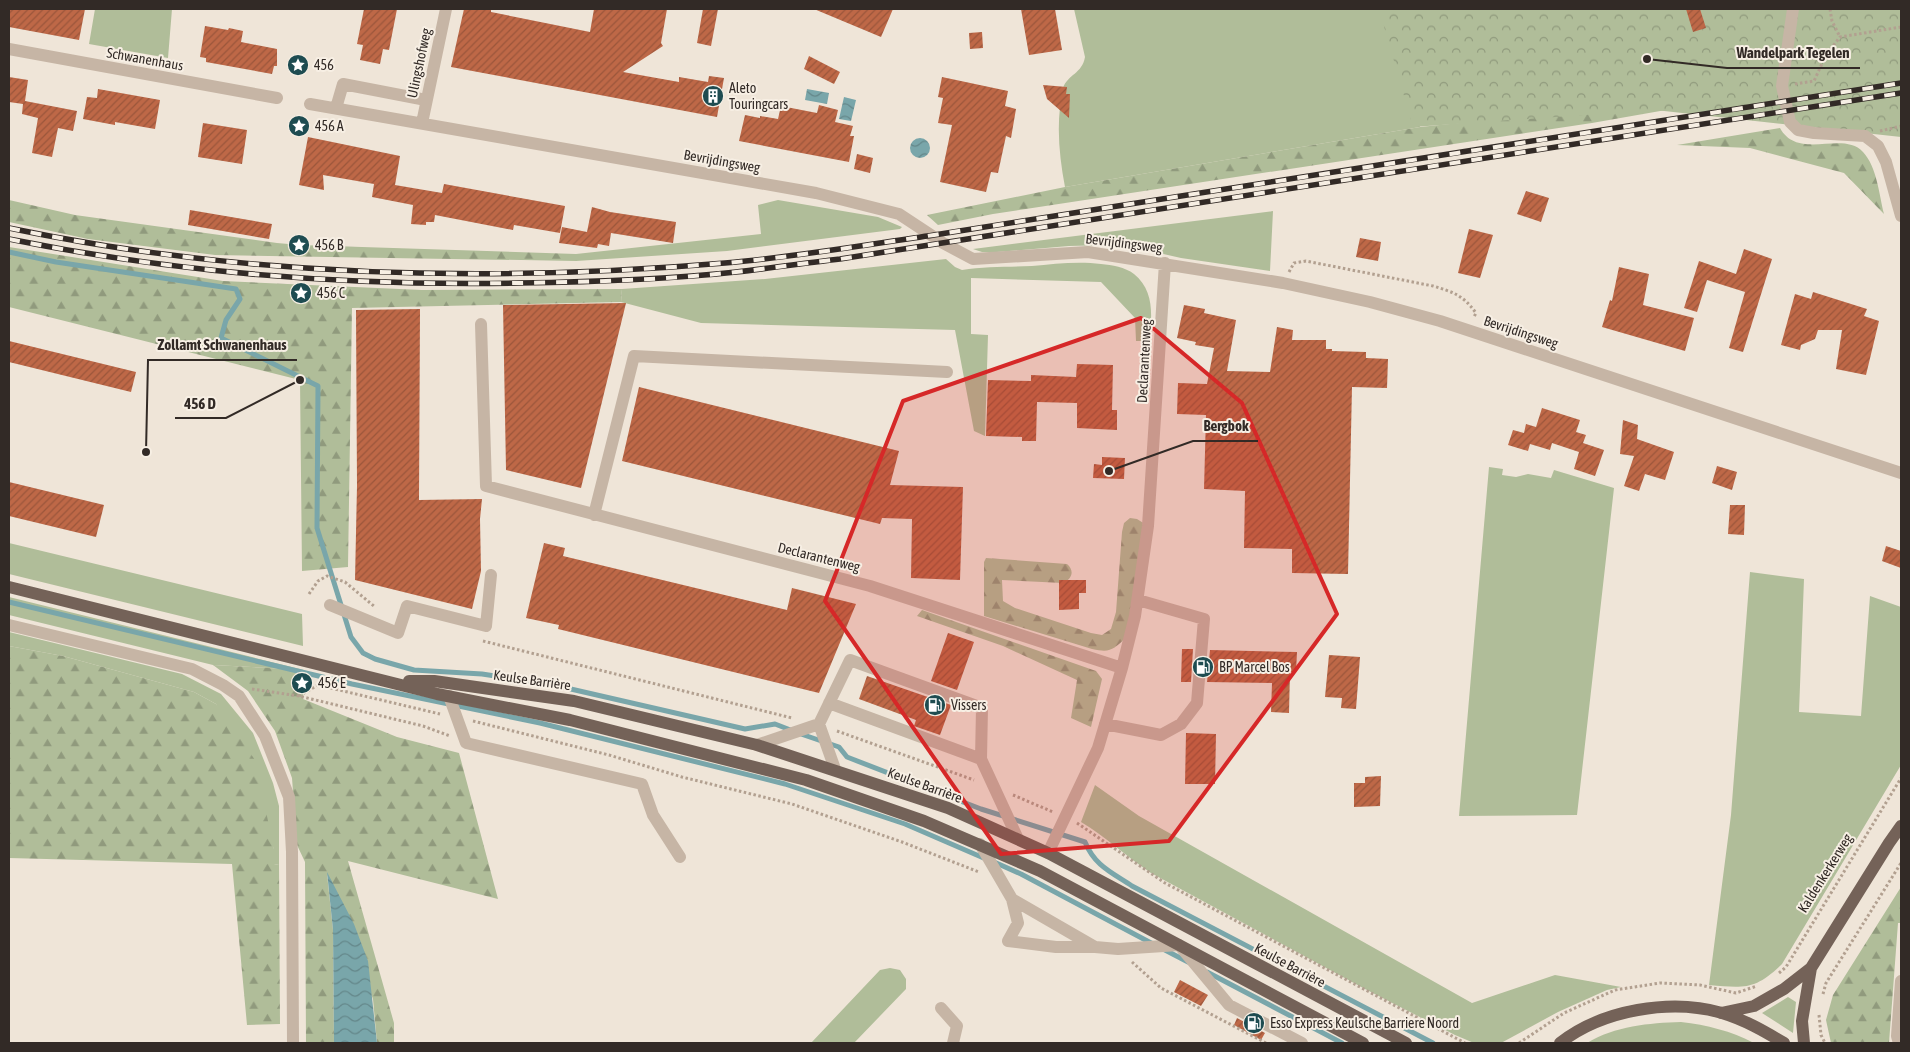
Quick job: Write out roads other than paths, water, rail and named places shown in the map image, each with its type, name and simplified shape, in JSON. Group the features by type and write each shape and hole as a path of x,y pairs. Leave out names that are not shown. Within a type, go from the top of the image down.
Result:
{"main road":[{"name":"Keulse Barrière","path":"9,587 449,696 570,720 806,780 924,820 1040,871 1363,1043"},
{"name":"Keulse Barrière","path":"392,681 434,681 574,701 757,745 835,769 948,808 1048,853 1406,1043"},
{"path":"1889,843 1901,818"},
{"path":"1721,1013 1754,1006 1784,989 1811,968 1901,826"},
{"path":"1804,1043 1802,1021 1811,968"},
{"path":"1560,1043 1601,1020 1638,1009 1677,1006 1721,1013 1757,1027 1784,1043"}],"street":[{"name":"Ulingshofweg","path":"422,123 446,9"},
{"path":"1793,9 1782,86 1788,118 1798,130 1814,133 1865,136 1878,146 1886,162 1901,216"},
{"name":"Schwanenhaus","path":"9,49 277,98"},
{"path":"336,108 343,84 426,100"},
{"name":"Bevrijdingsweg","path":"310,104 816,193 899,214 944,244 973,259 1088,252 1282,283 1370,302 1470,330 1901,473"},
{"name":"Declarantenweg","path":"1048,853 1098,748 1122,668 1138,600 1148,526 1164,263"},
{"name":"Declarantenweg","path":"481,324 486,486 870,586 1122,668"},
{"path":"594,515 634,356 947,372"},
{"path":"330,605 398,633 407,606 486,626 492,575"},
{"path":"1105,724 1161,735 1181,724 1198,703 1204,620 1138,600"},
{"path":"9,625 192,669 223,684 239,696 265,736 289,797 292,852 293,1043"},
{"path":"757,745 819,724 850,660 982,708 981,759 1018,839"},
{"path":"449,696 466,743 642,784 653,815 680,857"},
{"path":"829,704 981,759"},
{"path":"819,724 835,769"},
{"path":"980,844 1012,898 1018,923 1008,941 1056,947 1118,949 1179,945 1229,1005 1302,1043"},
{"path":"1012,898 1095,947"},
{"path":"1900,1043 1897,1036 1901,981"},
{"path":"942,1008 957,1026 953,1043"}],"water":[{"path":"807,89 829,93 827,104 805,100"},
{"path":"844,97 856,100 851,121 839,119"},
{"path":"920,138 927,141 930,148 927,155 920,158 913,155 910,148 913,141"},
{"path":"327,872 354,924 368,961 377,1043 334,1043 333,930"}],"waterway":[{"path":"9,252 56,262 236,289 240,299 226,320 221,338 318,386 317,528 351,637 363,653 375,659 414,670 482,674 549,684 745,729 775,724 793,731"},
{"path":"9,602 352,684 540,723 785,784 905,824 986,859"},
{"path":"801,734 839,747 847,757 981,809 1085,842 1099,863 1132,886 1433,1043"},
{"path":"994,862 1021,874 1153,944"},
{"path":"1163,949 1188,962"},
{"path":"1207,972 1342,1043"}],"railway":[{"path":"9,228 97,244 186,257 276,266 366,271 456,274 546,273 725,263 804,254 934,235 1901,83"},
{"path":"9,239 135,261 262,275 326,279 390,282 518,283 682,277 840,259 1901,93"}],"place":[{"name":"Wandelpark Tegelen","path":"1647,59"},
{"name":"456","path":"298,65"},
{"name":"Aleto Touringcars","path":"713,96"},
{"name":"456 A","path":"299,126"},
{"name":"456 B","path":"299,245"},
{"name":"456 C","path":"301,293"},
{"name":"456 D","path":"300,380"},
{"name":"Zollamt Schwanenhaus","path":"146,452"},
{"name":"Bergbok","path":"1109,471"},
{"name":"BP Marcel Bos","path":"1203,667"},
{"name":"456 E","path":"302,683"},
{"name":"Vissers","path":"935,705"},
{"name":"Esso Express Keulsche Barriere Noord","path":"1254,1023"}]}
